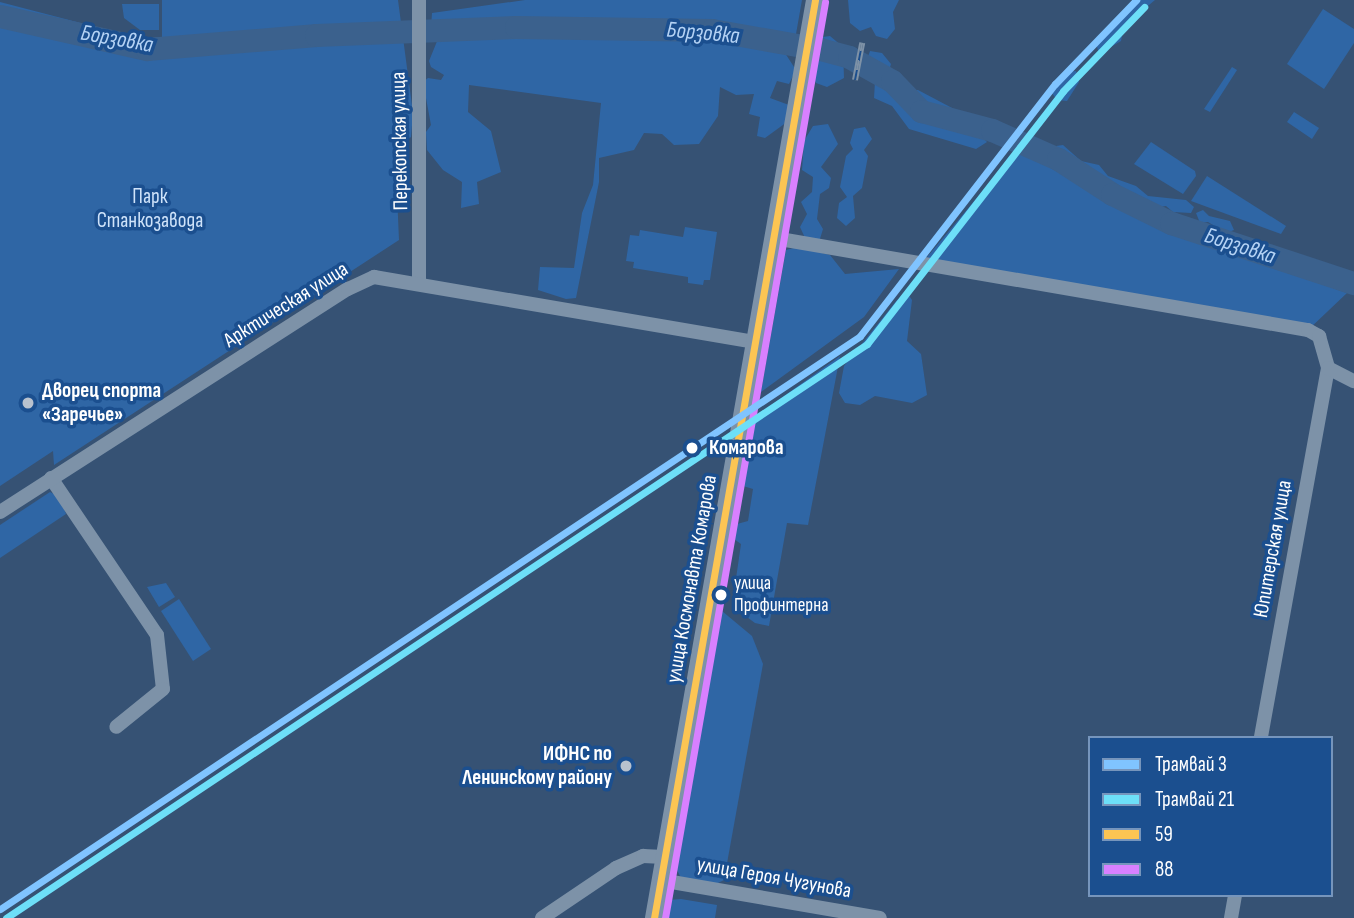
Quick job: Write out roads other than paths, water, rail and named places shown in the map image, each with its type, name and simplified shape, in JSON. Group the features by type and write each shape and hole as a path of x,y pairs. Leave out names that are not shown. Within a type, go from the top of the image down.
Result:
{"street":[{"name":"улица Космонавта Комарова","path":"654,918 815,0"},
{"name":"Перекопская улица","path":"419,4 422,164 419,281"},
{"path":"774,238 1308,330 1325,347 1328,368 1354,381"},
{"name":"Арктическая улица","path":"0,512 362,281 386,276 419,281 756,342"},
{"name":"Юпитерская улица","path":"1261,736 1328,368"},
{"path":"51,478 157,635 163,689 116,727"},
{"path":"542,918 616,868 643,856 664,858"},
{"name":"улица Героя Чугунова","path":"660,880 880,918"},
{"path":"1231,918 1234,897"}],"waterway":[{"name":"Борзовка","path":"0,16 147,49 316,35 516,27 712,30 820,49 849,57 892,81 921,111 992,130 1058,159 1112,194 1171,223 1354,283"}],"railway":[{"path":"855,80 862,43"}],"tram line":[{"name":"3","path":"0,909 860,336 1055,84 1136,0"},
{"name":"21","path":"6,918 867,344 1063,91 1144,7"}],"place":[{"name":"Дворец спорта «Заречье»","path":"28,403"},
{"name":"Комарова","path":"692,448"},
{"name":"улица Профинтерна","path":"721,595"},
{"name":"ИФНС по Ленинскому району","path":"626,766"}],"park label":[{"name":"Парк Станкозавода","path":"150,209"}]}
